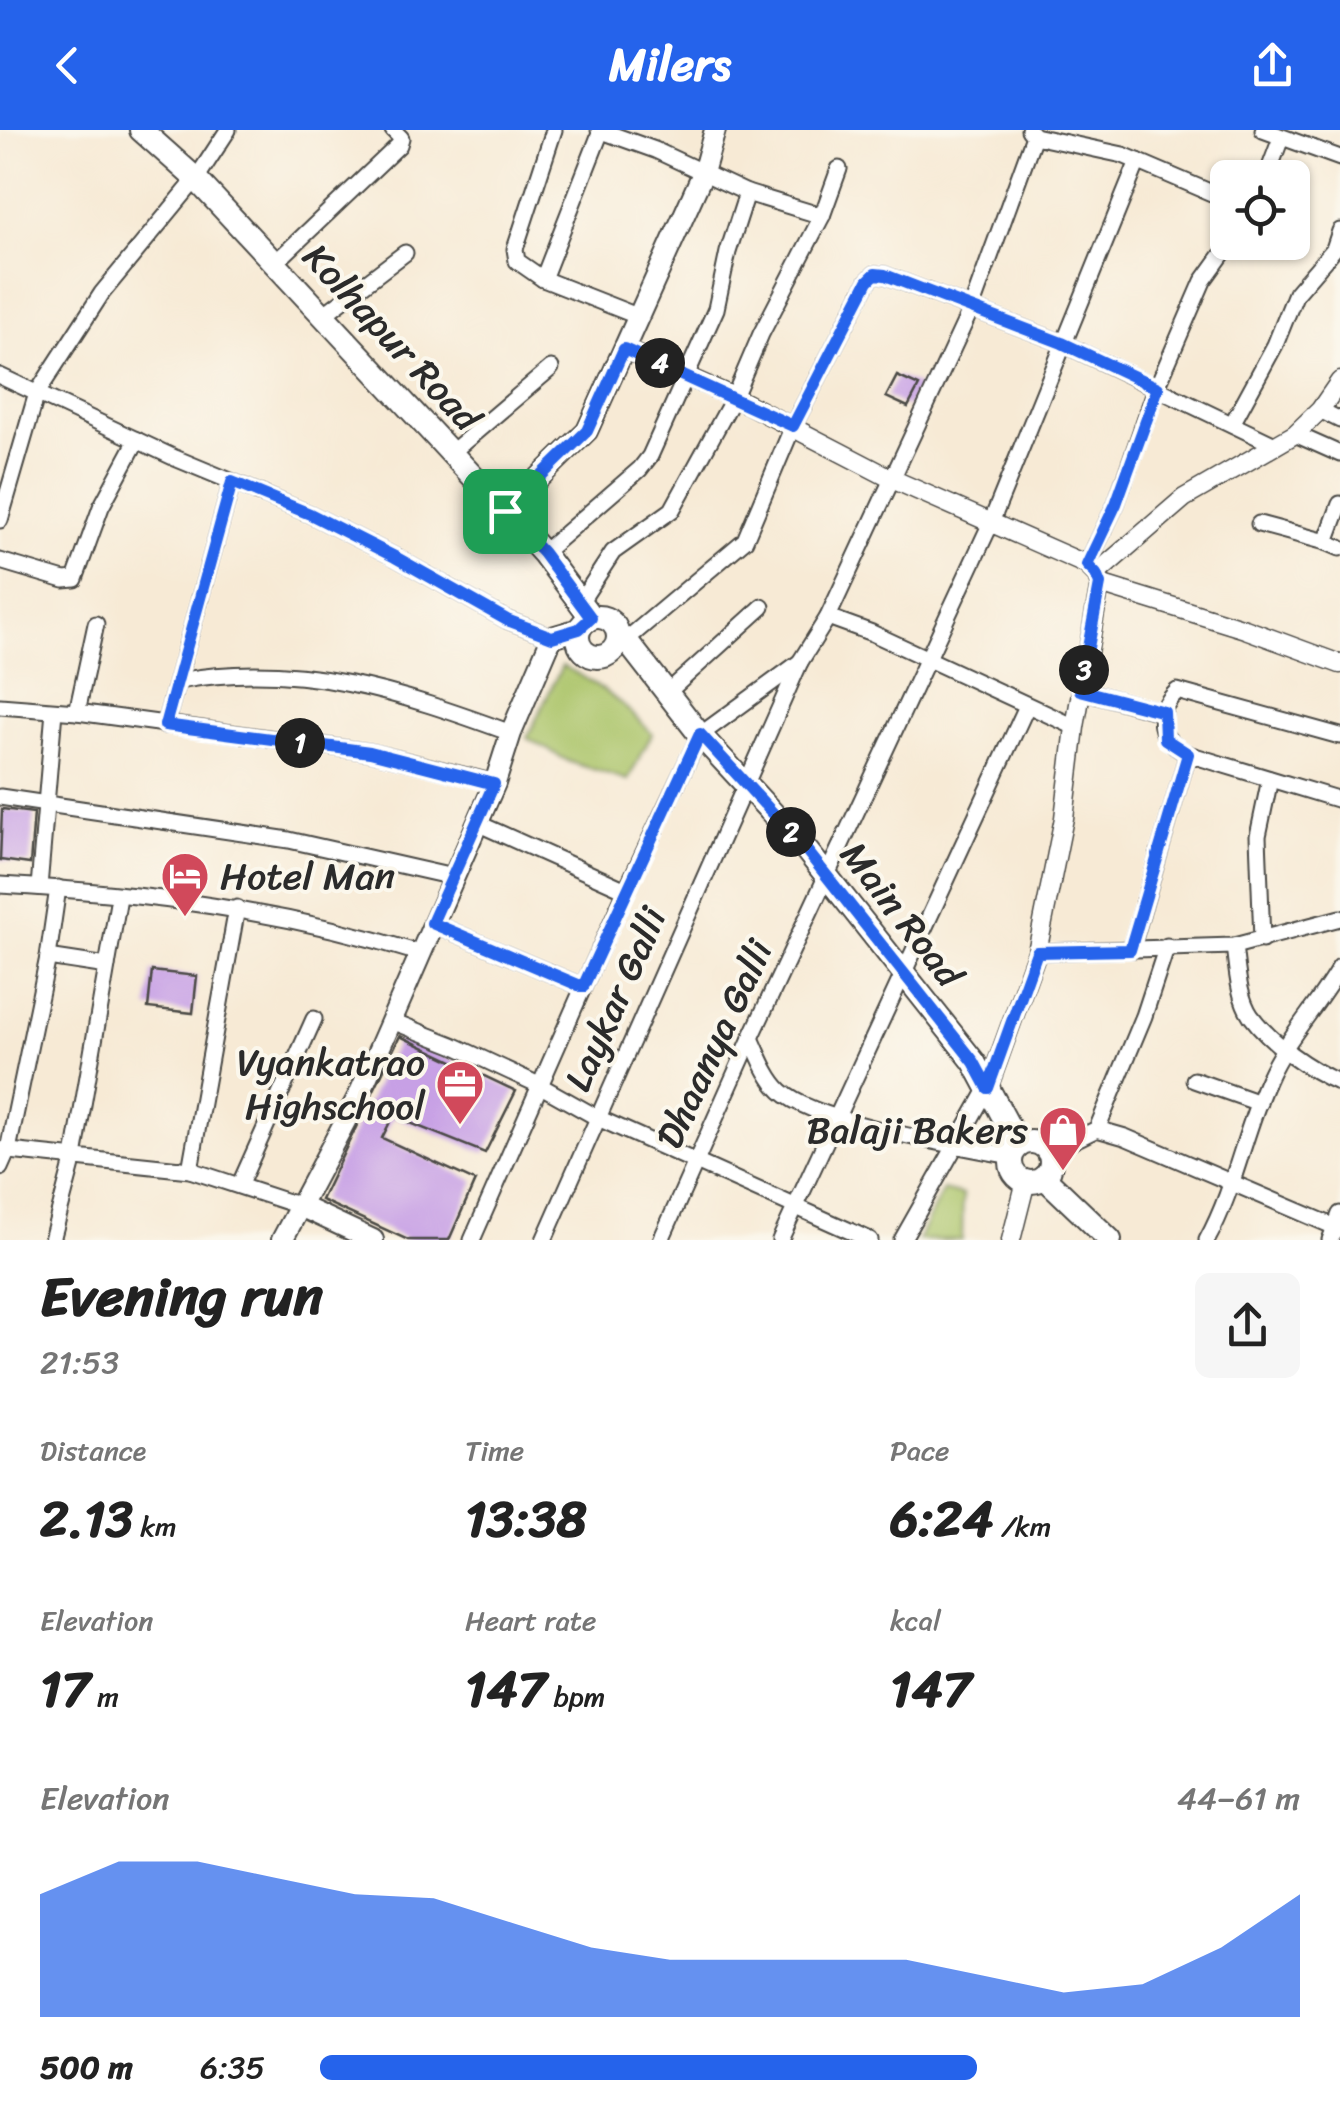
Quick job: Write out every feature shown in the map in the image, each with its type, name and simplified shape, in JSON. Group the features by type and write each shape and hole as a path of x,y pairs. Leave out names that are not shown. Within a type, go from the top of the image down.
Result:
{"main road":[{"name":"Kolhapur Road","path":"141,130 196,178 505,511 543,553 584,616"},
{"path":"505,511 587,431 703,172 715,130"},
{"path":"282,1240 359,1095 494,784 552,637 584,616"},
{"path":"584,616 580,646 594,657 626,642"},
{"name":"Main Road","path":"584,616 608,619 616,626 700,734 828,877 974,1062 1016,1151"},
{"path":"1035,1179 1050,1166 1048,1152 1032,1142 1016,1151 1012,1169 1035,1179 1110,1240"},
{"path":"300,1206 373,1240"}],"street":[{"path":"1,512 38,393 102,293 196,178 228,130"},
{"path":"554,130 515,249 516,260 543,279 637,316"},
{"path":"543,279 600,130 655,150 748,193 822,216"},
{"path":"1264,130 1340,158"},
{"path":"275,262 399,145 400,138 394,131"},
{"path":"472,1240 626,890 700,734 800,662 828,617 971,308 1032,133 1123,155 1210,192"},
{"path":"1273,160 1281,138"},
{"name":"Dhaanya Galli","path":"661,1240 990,525 1138,161"},
{"path":"584,616 612,552 672,510 734,396 822,216 839,169"},
{"path":"543,553 640,470 650,456 716,308 728,252 748,193"},
{"path":"1232,424 1275,345 1296,294 1337,250 1340,231"},
{"path":"322,316 405,253"},
{"path":"902,1240 988,1088 1037,952 1064,818 1094,574 1158,388 1203,280 1218,260"},
{"path":"626,642 745,540 793,426 875,274 1062,343 1275,445"},
{"path":"624,349 734,396 892,479 1094,574 1340,664"},
{"path":"452,453 552,368"},
{"path":"0,376 310,514 507,620 552,637"},
{"path":"1094,574 1184,498 1296,434 1320,410 1340,381"},
{"path":"1320,410 1340,420"},
{"path":"1296,434 1340,454"},
{"path":"0,561 64,580 75,579 101,506 137,440"},
{"path":"0,453 17,462"},
{"path":"165,725 232,482"},
{"path":"1259,524 1333,545 1340,504"},
{"path":"668,692 762,607"},
{"path":"828,617 872,633 1075,727"},
{"path":"77,712 96,624"},
{"name":"Laykar Galli","path":"544,1240 800,662"},
{"path":"178,681 256,672 335,678 397,693 511,733"},
{"path":"1080,690 1164,712"},
{"path":"1340,736 1185,692 1176,691 1164,712 1165,739 1188,754 1340,800"},
{"path":"0,706 77,712 370,752 494,784"},
{"path":"780,1240 1027,706"},
{"path":"39,887 54,711"},
{"path":"1130,950 1188,754"},
{"path":"1262,940 1258,836 1270,779"},
{"path":"0,797 289,840 453,877"},
{"path":"476,823 626,890"},
{"path":"0,885 237,908 288,917 418,953"},
{"path":"0,1168 48,957 58,888"},
{"path":"52,1240 74,1157 119,896"},
{"path":"190,1170 237,908"},
{"path":"1037,952 1234,946 1340,918"},
{"path":"432,923 583,987"},
{"path":"1097,1130 1144,1016 1167,946"},
{"path":"1234,946 1243,997 1251,1015 1284,1048 1340,1083"},
{"path":"48,957 107,966"},
{"path":"1207,1240 1284,1048 1340,967"},
{"path":"240,1184 314,1019"},
{"path":"392,1021 539,1084 598,1118 870,1240"},
{"path":"751,1038 780,1090 834,1118 956,1146 1016,1151"},
{"path":"1194,1080 1259,1103"},
{"path":"1048,1152 1097,1130 1125,1136 1336,1228"},
{"path":"4,1150 190,1170 300,1206"},
{"path":"1012,1240 1035,1179"}],"green space":[{"path":"562,666 611,696 652,734 628,780 570,762 527,738"},
{"path":"943,1190 963,1195 962,1240 918,1240"}],"building":[{"path":"897,376 919,386 908,407 886,397"},
{"path":"2,809 34,813 30,864 0,860"},
{"path":"152,971 197,976 193,1013 148,1008"},
{"name":"Vyankatrao Highschool","path":"400,1036 516,1091 485,1153 393,1116 382,1138 475,1181 449,1240 408,1240 321,1200"}],"place":[{"name":"Hotel Man","path":"185,918"},
{"name":"Vyankatrao Highschool","path":"460,1126"},
{"name":"Balaji Bakers","path":"1063,1172"}],"route":[{"path":"875,274 1062,343 1158,388 1116,504 1087,565 1100,584 1080,690 1164,712 1165,739 1188,754 1130,950 1037,952 988,1088 974,1062 803,846 700,734 583,987 432,923 494,784 370,752 165,725 232,482 310,514 507,620 552,637 579,629 591,618 581,601 505,511 587,431 624,349 793,426 875,274"}]}
